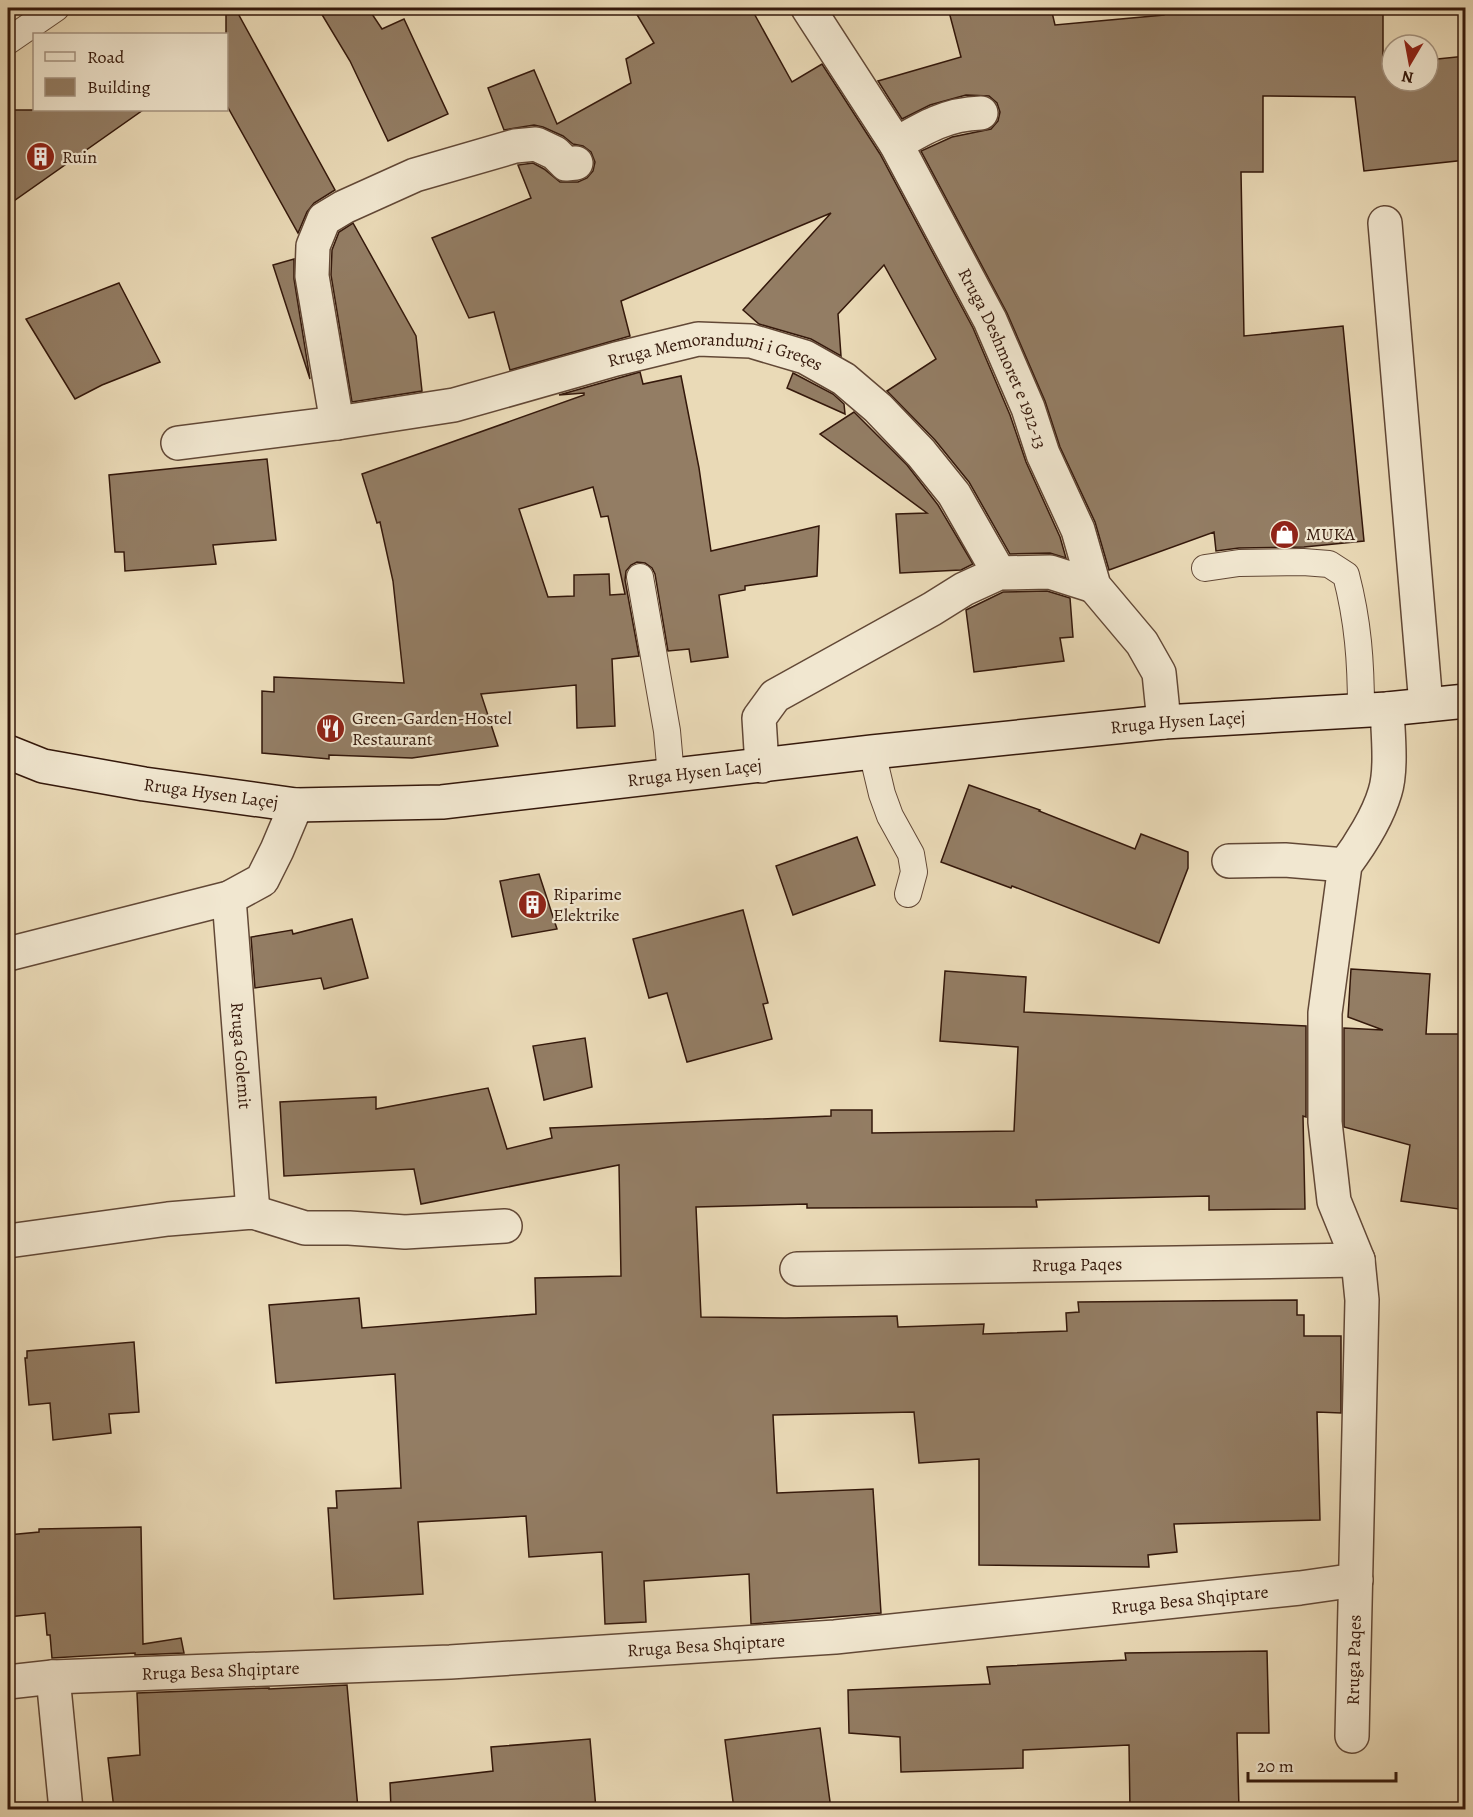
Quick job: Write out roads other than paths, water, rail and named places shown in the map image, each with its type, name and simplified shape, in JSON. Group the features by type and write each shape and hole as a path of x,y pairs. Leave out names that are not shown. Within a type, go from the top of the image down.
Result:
{"street":[{"name":"Rruga Deshmoret e 1912-13","path":"807,8 896,144 990,320 1028,408 1043,454 1078,530 1094,586 1142,643 1159,673 1164,722"},
{"path":"896,144 938,121 961,113 981,113"},
{"path":"337,423 312,276 313,246 324,219 344,207 415,175 515,146 536,144 555,153 566,164 576,163"},
{"path":"1385,223 1426,705"},
{"name":"Rruga Memorandumi i Greçes","path":"178,443 337,423 454,405 606,362 698,339 751,341 805,357 844,379 878,408 921,453 954,494 999,573"},
{"path":"762,766 759,718 775,696 964,589 999,573 1050,572 1094,586"},
{"name":"Rruga Hysen Laçej","path":"8,752 43,766 144,784 296,805 442,802 872,752 1164,722 1466,701"},
{"path":"1229,861 1285,860 1345,865 1360,845 1386,791 1389,750 1374,709"},
{"path":"8,954 229,898 262,880 278,850 296,805"},
{"name":"Rruga Paqes","path":"1345,865 1325,1013 1325,1122 1334,1202 1358,1260 1362,1300 1352,1736"},
{"name":"Rruga Golemit","path":"229,898 254,1212"},
{"path":"8,1241 168,1219 254,1212 305,1228 405,1232 506,1226"},
{"name":"Rruga Paqes","path":"797,1269 1358,1260"},
{"name":"Rruga Besa Shqiptare","path":"8,1682 53,1677 450,1662 835,1637 1300,1588 1356,1580"},
{"path":"53,1677 66,1809"}],"lane":[{"path":"8,41 56,8"},
{"path":"1204,568 1239,563 1303,562 1329,564 1346,574 1355,610 1361,660 1374,709"},
{"path":"640,577 667,731 671,776"},
{"path":"872,752 890,816 911,854 914,872 908,894"}],"place":[{"name":"Ruin","path":"41,157"},
{"name":"MUKA","path":"1285,534"},
{"name":"Green-Garden-Hostel Restaurant","path":"331,728"},
{"name":"Riparime Elektrike","path":"532,904"}]}
